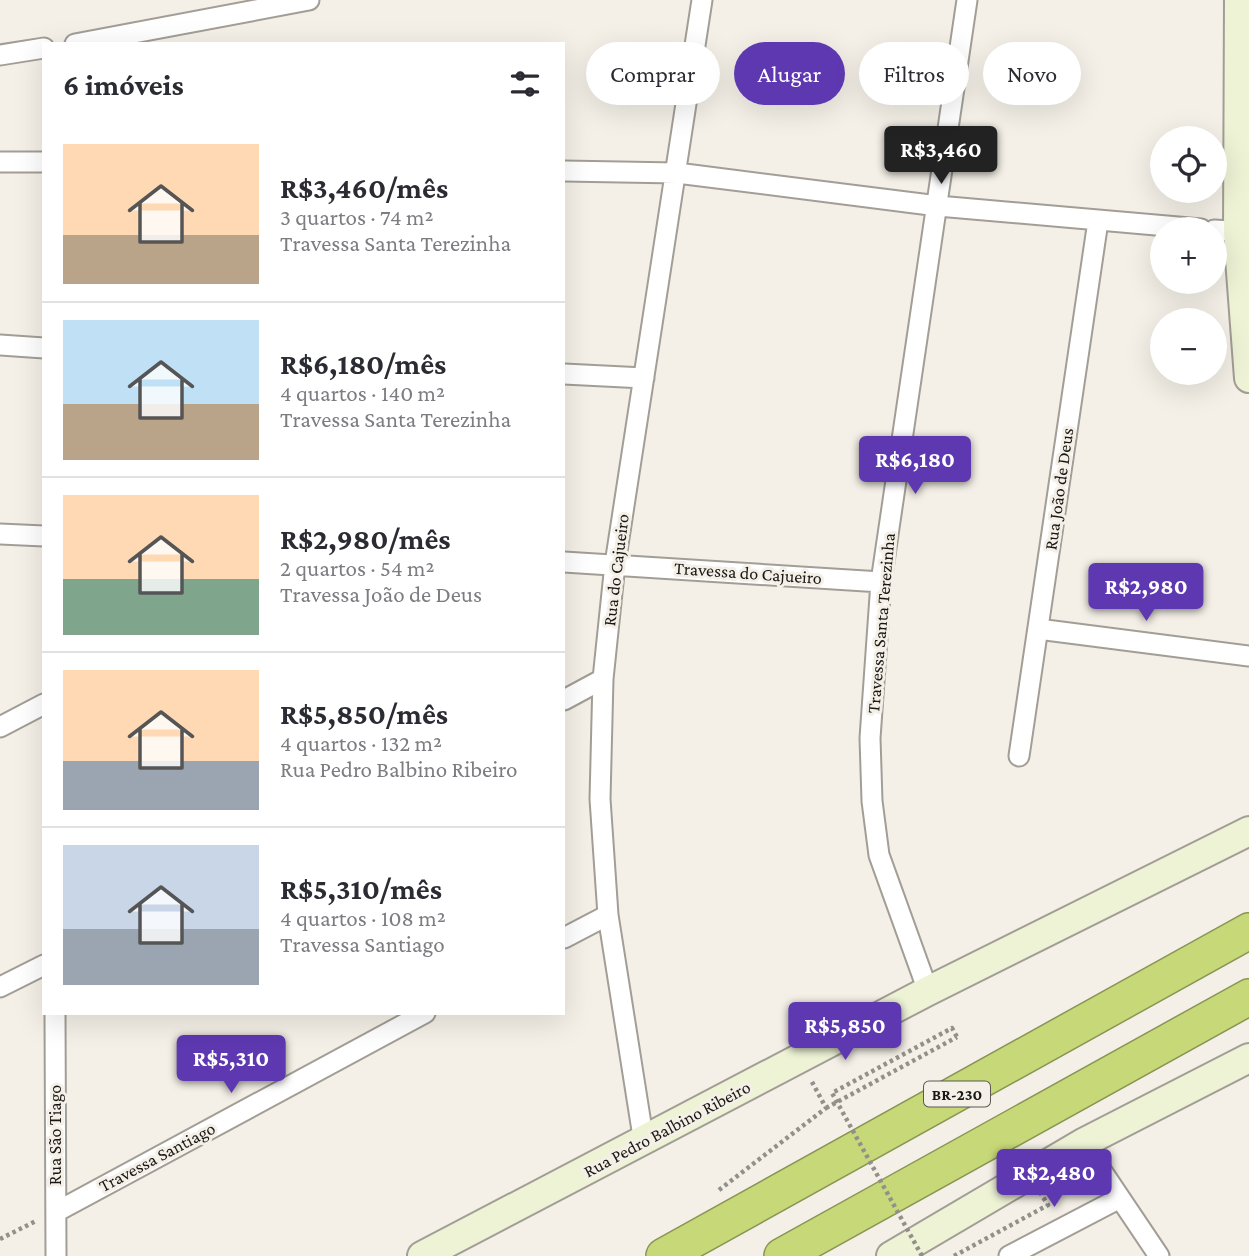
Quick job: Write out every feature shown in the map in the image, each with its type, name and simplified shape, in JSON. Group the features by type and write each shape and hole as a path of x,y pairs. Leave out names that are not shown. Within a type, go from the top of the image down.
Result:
{"highway":[{"name":"BR-230","path":"664,1256 1249,931"},
{"path":"782,1256 1249,997"}],"street":[{"path":"86,42 309,0"},
{"name":"Rua do Cajueiro","path":"644,1143 608,915 600,799 603,679 615,564 702,0"},
{"name":"Travessa Santa Terezinha","path":"928,991 879,856 872,801 870,738 881,582 967,0"},
{"path":"1239,0 1234,232 1249,378"},
{"path":"0,55 42,48"},
{"path":"0,162 42,162"},
{"path":"565,171 677,173 938,206 1150,225"},
{"name":"Rua João de Deus","path":"1019,756 1098,221"},
{"path":"0,345 42,348"},
{"path":"565,374 645,378"},
{"path":"0,534 42,536"},
{"name":"Travessa do Cajueiro","path":"565,562 881,582"},
{"path":"1038,629 1249,656"},
{"path":"565,699 603,679"},
{"path":"0,727 42,705"},
{"name":"Rua Pedro Balbino Ribeiro","path":"422,1256 644,1143 928,991 1249,831"},
{"path":"565,938 608,915"},
{"path":"0,987 42,966"},
{"name":"Rua São Tiago","path":"55,1015 56,1256"},
{"name":"Travessa Santiago","path":"56,1212 421,1015"},
{"path":"891,1256 1083,1143 1249,1058"},
{"path":"1083,1143 1118,1199 1159,1256"},
{"path":"1009,1256 1118,1199"}],"path":[{"path":"708,1198 826,1108 845,1098 957,1037 951,1028 832,1093 922,1256"},
{"path":"799,1059 826,1108"},
{"path":"954,1256 1048,1205 1042,1194"},
{"path":"0,1239 56,1212"}]}
